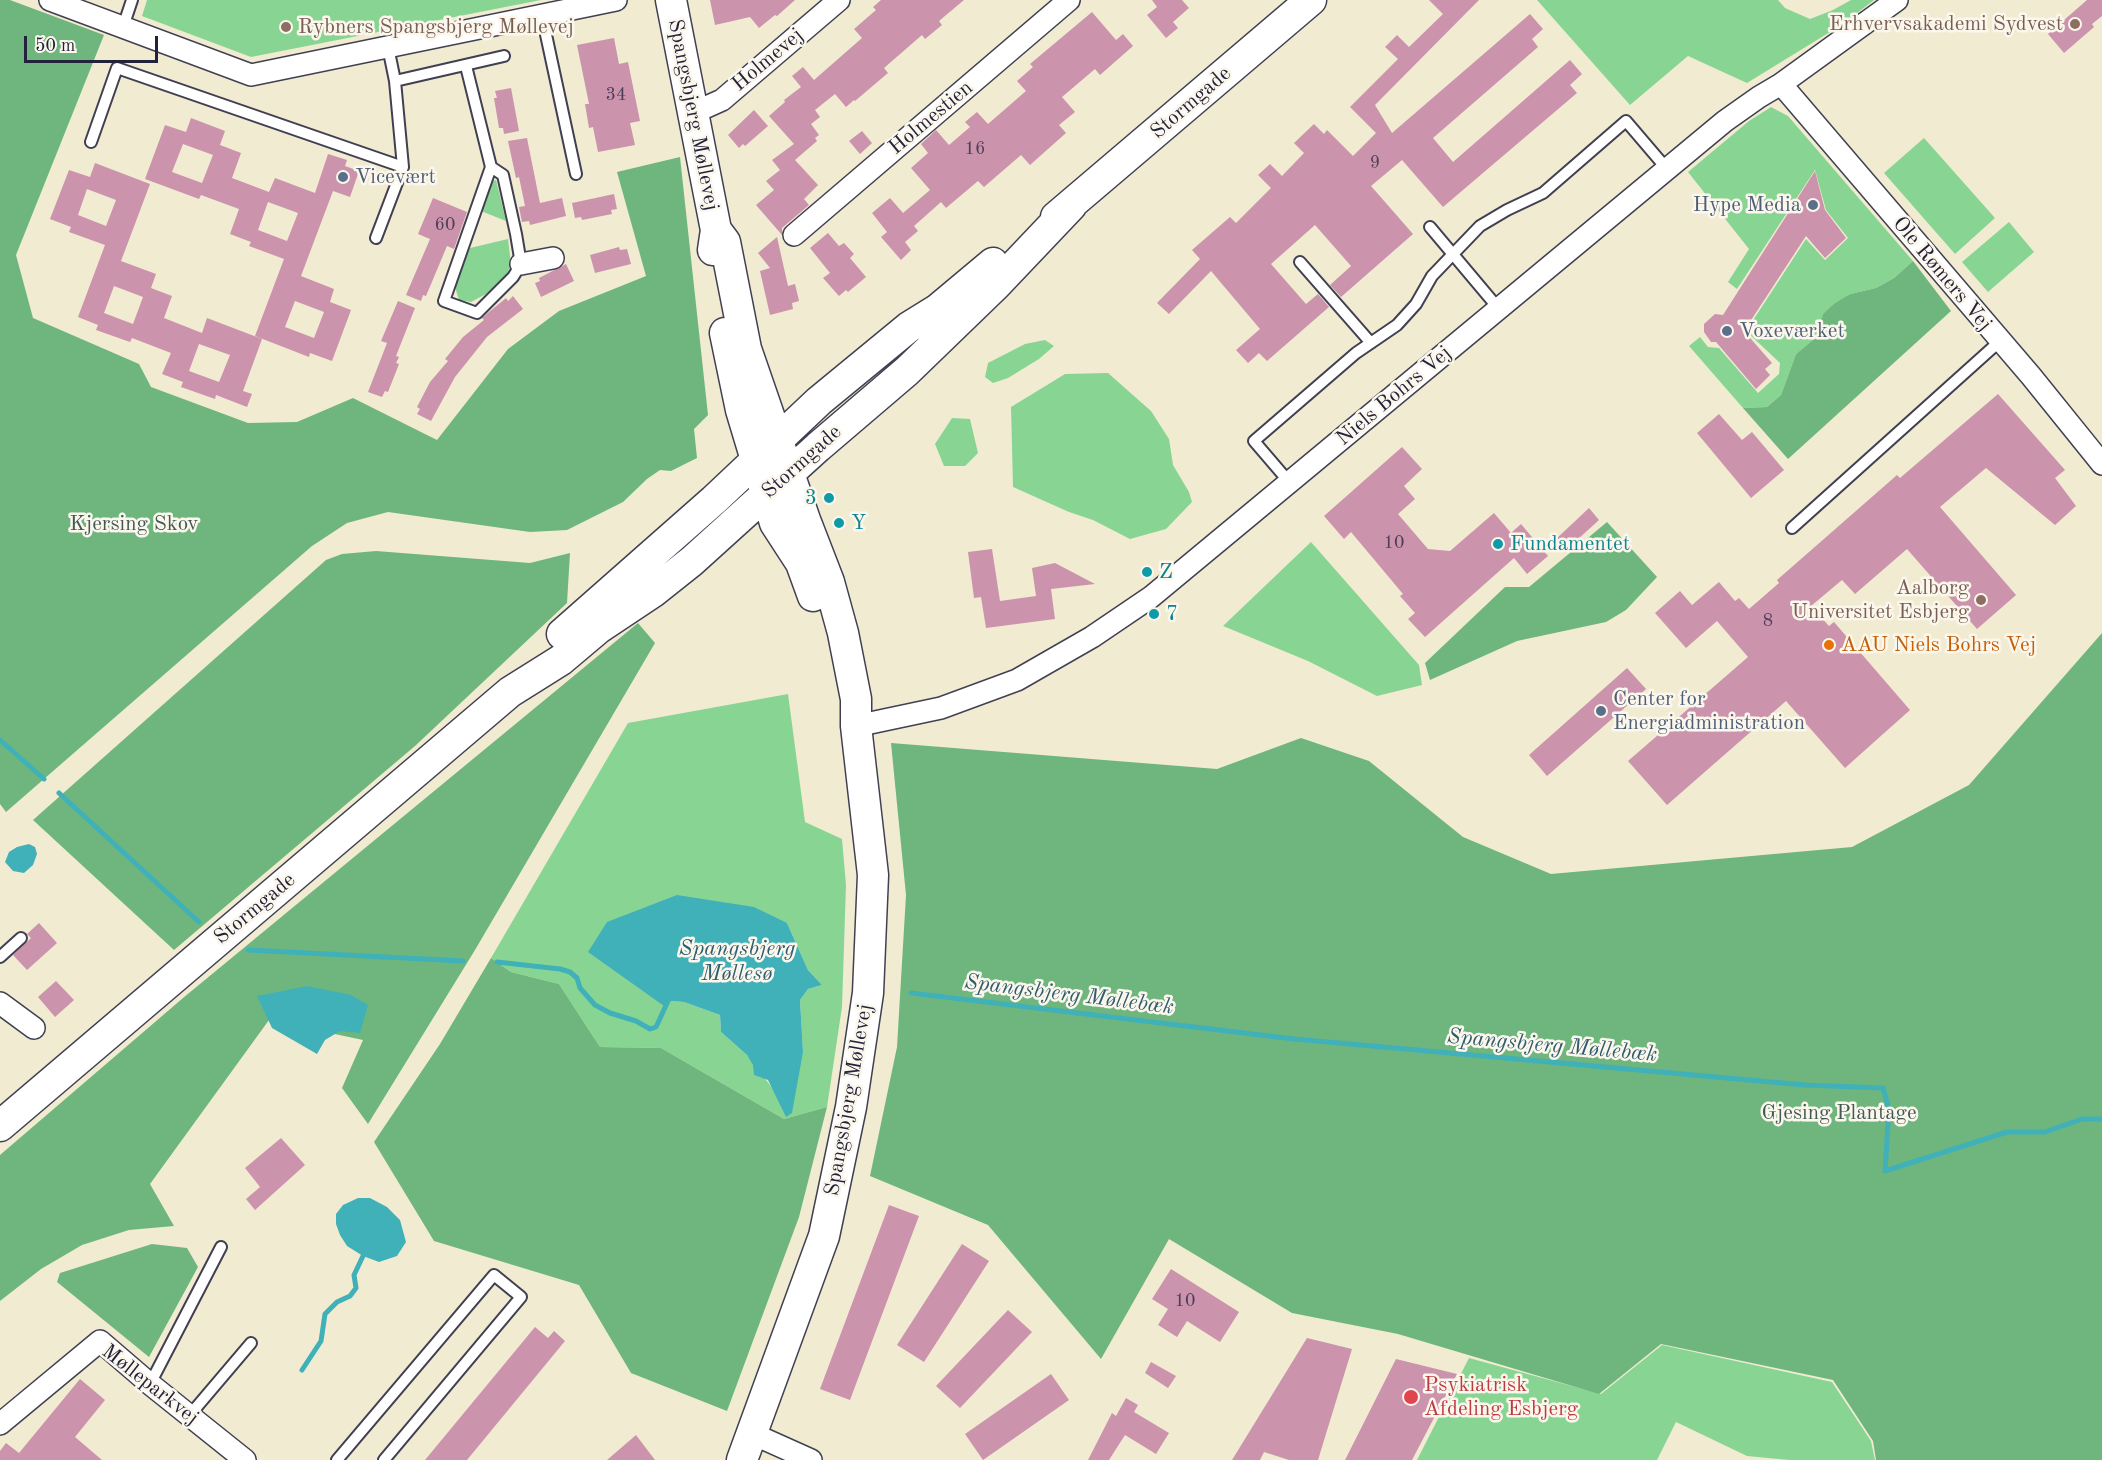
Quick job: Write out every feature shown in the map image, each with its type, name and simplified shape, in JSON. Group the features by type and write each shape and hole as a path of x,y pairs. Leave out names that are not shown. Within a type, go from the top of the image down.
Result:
{"street":[{"path":"50,0 251,75 616,0"},
{"name":"Spangsbjerg Møllevej","path":"671,0 716,230 724,242 772,467 829,582 843,633 856,699 856,726 873,875 868,993 851,1107 824,1236 747,1447"},
{"name":"Holmevej","path":"693,113 722,100 839,0"},
{"name":"Holmestien","path":"794,235 1069,0"},
{"name":"Stormgade","path":"510,692 553,642 772,467 919,339 938,309 983,270 1071,206 1311,0"},
{"name":"Niels Bohrs Vej","path":"856,726 941,708 1017,680 1092,637 1151,597 1734,115 1897,0"},
{"name":"Ole Rømers Vej","path":"1781,84 2031,375 2102,464"},
{"name":"Stormgade","path":"0,1126 510,692 561,660 624,610 653,592 684,567 772,467 907,371 996,285 1071,206"},
{"path":"521,264 553,258"},
{"path":"0,1003 34,1028"},
{"name":"Mølleparkvej","path":"0,1424 100,1341 244,1460"},
{"path":"747,1447 811,1460"}],"lane":[{"path":"123,27 132,0"},
{"path":"542,15 576,174"},
{"path":"376,238 403,167 395,81 388,47"},
{"path":"395,81 504,56"},
{"path":"466,66 491,167 444,301 477,313 513,277 521,264 503,175 491,167"},
{"path":"91,142 117,68 403,167"},
{"path":"1290,484 1254,441 1356,353 1397,325 1416,304 1432,276 1480,226 1543,193 1626,121 1667,170"},
{"path":"1430,227 1499,309"},
{"path":"1300,262 1371,343"},
{"path":"1792,528 2000,341"},
{"path":"0,957 21,938"},
{"path":"150,1384 221,1247"},
{"path":"337,1460 494,1275 521,1297 384,1460"},
{"path":"189,1416 251,1343"}],"green space":[{"name":"Kjersing Skov","path":"0,0 10,0 104,35 16,255 33,318 139,364 151,387 248,423 297,422 353,398 437,440 508,349 559,311 646,276 617,172 680,157 708,415 694,429 697,458 671,471 660,470 623,502 567,530 530,532 388,512 347,523 312,546 6,812 0,804"},
{"name":"Rybners Spangsbjerg Møllevej","path":"147,0 541,0 251,57 142,16"},
{"path":"1537,0 1778,0 1785,8 1810,19 1851,0 1874,0 1843,24 1747,83 1688,56 1630,105"},
{"path":"1771,107 1788,116 1913,261 1894,278 1876,288 1850,294 1823,314 1814,339 1796,354 1781,395 1767,407 1743,408 1689,346 1700,337 1708,347 1719,348 1758,393 1779,374 1780,363 1746,331 1806,239 1825,260 1848,238 1826,210 1815,170 1737,289 1728,282 1749,249 1688,172 1749,121"},
{"path":"1924,138 1995,218 1955,254 1884,173"},
{"path":"496,180 506,221 481,211 493,181"},
{"path":"2009,222 2034,252 1988,292 1962,262"},
{"path":"508,239 511,264 506,276 486,294 471,302 459,300 454,284 470,248"},
{"path":"1913,261 1951,311 1788,459 1743,408 1767,407 1781,395 1796,354 1814,339 1823,314 1834,304 1850,294 1876,288 1894,278"},
{"path":"1045,340 1054,346 1039,359 1008,378 993,383 985,377 988,363 1025,344"},
{"path":"1108,373 1151,411 1169,439 1173,465 1189,492 1192,502 1166,529 1130,539 1093,520 1013,487 1011,407 1065,374"},
{"path":"952,418 970,419 978,453 965,466 944,466 935,444"},
{"path":"1607,522 1657,577 1626,610 1606,622 1517,641 1430,680 1425,663 1505,587 1529,587"},
{"path":"1311,542 1419,665 1422,685 1377,696 1308,661 1223,626"},
{"path":"376,551 530,563 570,553 567,603 415,746 174,950 33,820 326,560 342,554"},
{"path":"638,623 655,643 475,950 368,1124 342,1088 363,1040 269,1020 150,1184 174,1226 129,1230 82,1245 41,1269 0,1301 0,1155 183,998"},
{"name":"Gjesing Plantage","path":"2102,633 2102,1460 1876,1460 1873,1441 1833,1380 1661,1344 1599,1394 1398,1334 1292,1313 1169,1239 1101,1359 988,1225 870,1176 897,1047 906,895 891,743 1217,769 1301,738 1369,761 1463,837 1551,874 1852,847 1969,785"},
{"path":"788,694 805,822 842,839 846,885 842,1007 827,1107 784,1119 661,1048 600,1047 559,984 511,972 491,958 628,723","holes":["787,923 808,970 822,985 808,989 800,1000 803,1053 773,1089 747,1055 721,1032 720,1015 684,1002 671,1001"]},
{"path":"491,958 511,972 559,984 600,1047 661,1048 784,1119 827,1107 799,1217 727,1411 631,1373 579,1285 434,1241 374,1142 440,1044"},
{"path":"152,1244 187,1248 198,1267 149,1357 57,1282 60,1273"},
{"path":"1662,1345 1832,1382 1871,1441 1875,1460 1789,1460 1747,1456 1676,1422 1657,1460 1417,1460 1469,1358 1601,1394"}],"water":[{"path":"29,844 35,847 37,854 33,865 24,873 13,871 5,862 9,852"},
{"name":"Spangsbjerg Møllesø","path":"677,895 754,907 787,923 808,970 822,985 808,989 800,1000 803,1052 792,1113 786,1117 768,1080 754,1075 753,1065 747,1055 721,1032 720,1015 684,1002 671,1001 664,1006 588,952 607,922"},
{"path":"307,986 351,995 368,1005 360,1033 340,1031 325,1040 317,1054 272,1028 257,996"},
{"path":"358,1198 370,1198 387,1207 400,1220 406,1242 397,1256 379,1262 347,1246 336,1224 336,1214 343,1205"}],"building":[{"path":"710,0 795,0 759,28 750,17 715,25"},
{"path":"881,0 964,0 939,21 942,25 925,39 922,35 884,68 888,73 855,101 846,107 835,94 815,110 820,117 811,124 819,135 815,138 817,141 795,160 818,185 804,199 809,205 782,228 782,235 756,205 774,190 766,181 780,170 772,160 794,144 769,116 801,87 792,76 803,67 814,80 862,38 854,29 876,10 873,7"},
{"path":"1152,0 1182,0 1189,8 1173,22 1178,28 1166,38 1147,15 1157,7"},
{"path":"1429,0 1479,0 1375,105 1392,133 1530,14 1543,29 1532,39 1538,47 1433,138 1453,162 1570,60 1582,74 1570,85 1577,93 1443,207 1402,160 1371,186 1413,234 1341,297 1330,285 1351,266 1315,225 1271,264 1306,304 1318,294 1329,307 1267,361 1259,353 1248,363 1236,350 1260,329 1211,271 1169,314 1157,303 1200,259 1192,250 1230,217 1236,223 1271,188 1258,175 1270,164 1282,176 1304,153 1294,143 1314,124 1324,134 1327,130 1353,156 1376,133 1350,107 1398,59 1385,47 1397,35 1409,47 1443,14"},
{"name":"Erhvervsakademi Sydvest","path":"2087,0 2102,0 2102,16 2092,24 2094,27 2064,53 2048,34"},
{"path":"1092,12 1116,40 1123,34 1133,46 1100,75 1095,69 1062,97 1075,112 1059,125 1066,133 1030,165 1021,155 984,187 978,181 946,208 941,202 914,226 918,231 905,242 911,250 901,260 881,237 887,232 872,213 890,198 903,213 930,190 911,168 928,153 921,144 936,130 949,145 970,127 965,122 977,112 988,124 1026,91 1017,81 1033,67 1030,64"},
{"path":"614,38 619,64 628,62 640,121 630,123 635,145 598,152 593,127 589,128 585,104 589,104 577,45"},
{"path":"511,88 519,131 504,134 503,128 499,128 495,91"},
{"path":"754,110 768,126 745,146 743,144 739,148 728,135"},
{"path":"191,118 225,131 220,145 241,153 232,178 269,192 275,178 315,193 328,154 347,160 345,166 359,171 350,197 333,191 301,276 334,289 330,302 351,310 332,361 310,353 309,357 255,336 284,259 249,246 251,242 230,234 239,209 201,195 199,199 145,179 165,125 186,132","holes":["183,144 213,155 202,183 172,172","268,202 298,213 287,241 258,230","295,301 324,312 314,338 285,327"]},
{"path":"862,131 872,143 860,154 849,141"},
{"path":"527,138 540,203 562,198 566,216 530,225 529,221 522,222 519,207 525,206 508,141"},
{"path":"95,163 150,184 121,261 156,274 151,288 172,296 164,318 202,333 207,318 262,339 243,391 252,394 247,407 216,395 215,399 181,387 183,382 162,374 171,353 132,338 130,342 96,330 98,325 78,317 105,245 69,232 71,227 50,219 69,170 90,177","holes":["87,189 116,200 106,226 78,215","114,286 143,297 133,324 104,313","199,344 230,355 219,382 189,371"]},
{"path":"1815,171 1825,210 1846,238 1825,258 1806,236 1744,331 1772,363 1765,369 1770,375 1756,389 1716,342 1711,342 1704,332 1704,324 1715,314 1723,315"},
{"path":"614,194 617,209 611,210 612,214 582,220 581,217 575,218 572,203"},
{"path":"433,198 467,212 454,249 447,246 426,296 423,295 421,301 406,295 430,239 418,234"},
{"path":"828,233 839,246 844,243 854,254 850,258 866,277 848,292 846,290 839,296 823,278 830,273 810,248"},
{"path":"777,237 788,286 795,284 799,301 792,303 793,309 770,315 760,271 770,268 758,253"},
{"path":"619,247 620,250 627,249 631,264 595,273 590,255"},
{"path":"566,264 574,281 541,297 535,283 540,281 539,278"},
{"path":"513,296 523,309 487,337 455,377 431,421 417,414 420,409 417,407 430,382 448,361 445,359 463,337 484,320 482,318 506,298 508,301"},
{"path":"398,301 415,308 396,356 399,357 396,363 399,364 388,392 385,391 382,397 368,392 387,343 381,341"},
{"name":"Aalborg Universitet Esbjerg","path":"1998,394 2065,470 2055,478 2076,506 2055,525 1986,468 1940,507 2016,595 1977,629 1907,549 1855,594 1842,580 1811,606 1829,626 1834,622 1910,710 1845,768 1786,701 1667,805 1628,761 1748,657 1717,621 1686,648 1655,613 1680,591 1692,605 1719,582 1735,601 1739,598 1749,609 1779,583 1777,580 1897,475 1900,478"},
{"path":"1719,414 1742,440 1752,432 1784,470 1751,498 1697,433"},
{"name":"Fundamentet","path":"1402,447 1422,469 1404,486 1415,499 1398,514 1428,549 1450,551 1494,513 1511,533 1521,524 1548,556 1527,574 1514,558 1425,637 1408,619 1415,613 1400,596 1403,594 1351,532 1344,539 1324,516"},
{"path":"1589,508 1599,520 1566,550 1556,539"},
{"path":"992,549 1000,601 1036,596 1032,568 1055,563 1095,584 1051,589 1055,619 986,628 981,597 974,598 968,552"},
{"name":"Center for Energiadministration","path":"1627,668 1646,689 1547,776 1529,755"},
{"path":"39,923 57,943 27,970 13,955 31,938 27,934"},
{"path":"56,981 74,1000 55,1017 38,997"},
{"path":"281,1138 305,1165 255,1210 246,1199 260,1187 245,1168"},
{"path":"889,1205 919,1216 850,1400 820,1389"},
{"path":"962,1244 989,1261 924,1362 897,1345"},
{"path":"1171,1269 1239,1312 1220,1342 1187,1321 1177,1337 1158,1325 1168,1309 1152,1299"},
{"path":"1008,1310 1032,1332 960,1408 936,1386"},
{"path":"535,1327 548,1338 554,1331 565,1341 467,1460 425,1460"},
{"path":"1307,1338 1352,1349 1318,1460 1289,1460 1264,1452 1260,1460 1232,1460"},
{"path":"1396,1359 1457,1374 1412,1460 1345,1460"},
{"path":"1151,1362 1176,1376 1168,1388 1145,1373"},
{"path":"1051,1374 1069,1400 983,1460 965,1434"},
{"path":"80,1379 105,1400 75,1437 102,1460 0,1460 0,1451 6,1443 19,1453"},
{"path":"1126,1398 1138,1405 1134,1412 1169,1433 1156,1454 1125,1435 1109,1460 1088,1460 1112,1413 1116,1416"},
{"path":"636,1435 655,1460 607,1460"}],"waterway":[{"name":"Spangsbjerg Møllebæk","path":"0,740 44,779"},
{"name":"Spangsbjerg Møllebæk","path":"59,793 199,922"},
{"name":"Spangsbjerg Møllebæk","path":"248,950 463,961"},
{"name":"Spangsbjerg Møllebæk","path":"497,962 570,972 577,978 580,988 595,1005 650,1029 656,1027 668,1001"},
{"name":"Spangsbjerg Møllebæk","path":"911,993 1294,1039 1805,1085 1883,1088 1889,1109 1885,1171 2007,1132 2045,1132 2082,1119 2102,1119"},
{"path":"302,1370 321,1341 325,1314 337,1302 350,1296 356,1288 354,1275 363,1256"}],"place":[{"name":"Erhvervsakademi Sydvest","path":"2075,24"},
{"name":"Rybners Spangsbjerg Møllevej","path":"286,27"},
{"name":"Vicevært","path":"343,177"},
{"name":"Hype Media","path":"1813,205"},
{"name":"Voxeværket","path":"1727,331"},
{"name":"3","path":"829,498"},
{"name":"Y","path":"839,523"},
{"name":"Fundamentet","path":"1498,544"},
{"name":"Z","path":"1147,572"},
{"name":"Aalborg Universitet Esbjerg","path":"1981,600"},
{"name":"7","path":"1154,614"},
{"name":"AAU Niels Bohrs Vej","path":"1829,645"},
{"name":"Center for Energiadministration","path":"1601,711"},
{"name":"Psykiatrisk Afdeling Esbjerg","path":"1411,1397"}]}
